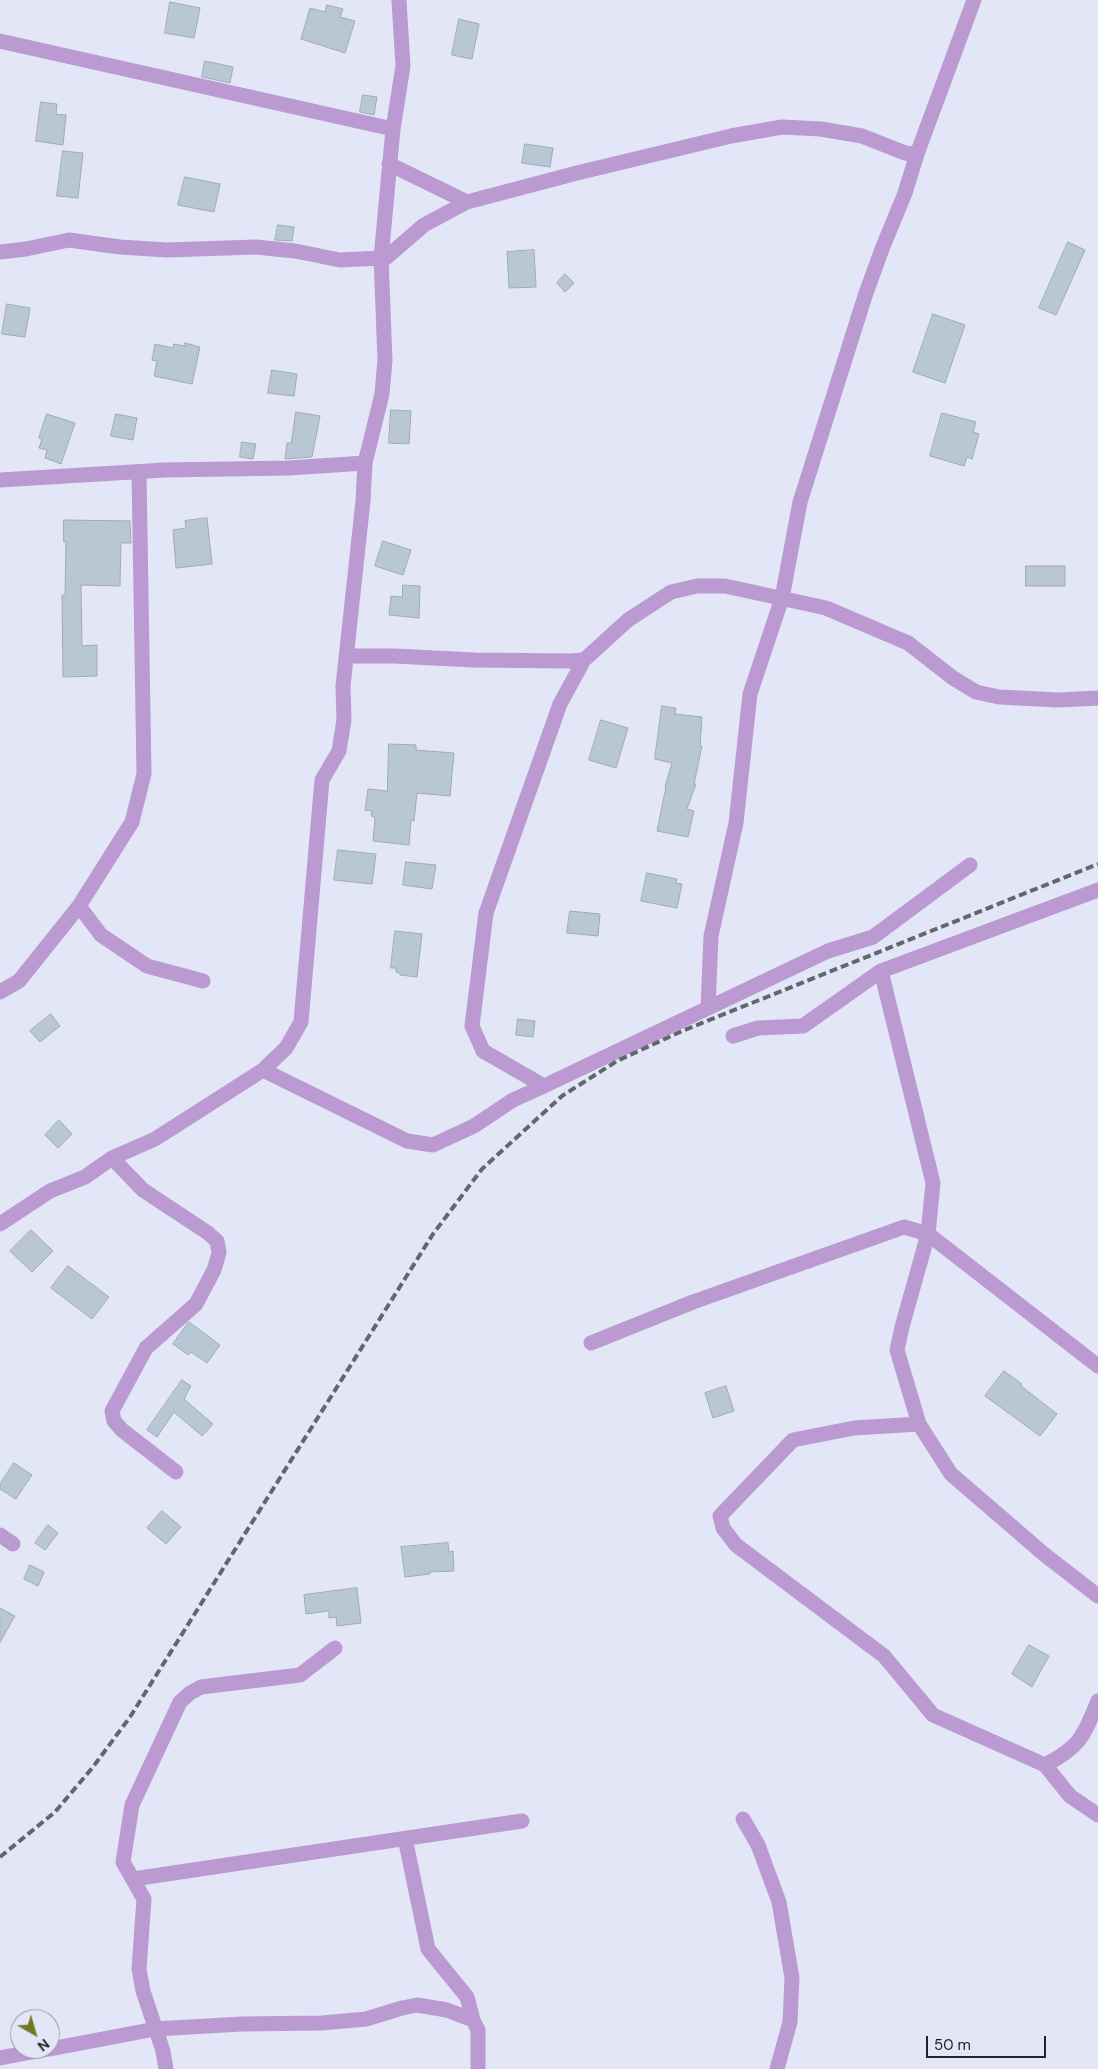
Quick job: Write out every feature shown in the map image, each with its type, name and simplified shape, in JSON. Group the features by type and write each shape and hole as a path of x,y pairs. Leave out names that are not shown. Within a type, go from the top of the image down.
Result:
{"street":[{"path":"0,1224 50,1191 85,1177 112,1158 155,1138 263,1070 286,1048 301,1022 322,780 339,751 344,720 343,686 363,501 365,463 382,394 385,360 381,260 392,129 402,66 399,0"},
{"path":"708,1008 711,936 736,823 750,694 782,598 800,502 882,249 905,193 917,154 974,0"},
{"path":"0,41 392,129"},
{"path":"0,252 69,240 120,247 166,250 256,247 295,251 340,260 381,260 424,225 467,202 576,172 782,126 821,129 862,136 906,153 917,154"},
{"path":"389,164 467,202"},
{"path":"0,480 139,472 289,468 365,463"},
{"path":"0,992 19,981 79,906 132,822 144,774 139,472"},
{"path":"544,1086 483,1051 472,1026 486,913 560,704 584,660 628,620 671,592 697,586 725,586 826,608 908,643 953,678 976,692 999,697 1058,700 1098,698"},
{"path":"346,656 474,660 584,660"},
{"path":"263,1070 407,1141 433,1145 474,1126 513,1100 828,952 873,937 970,865"},
{"path":"734,1036 758,1028 803,1026 881,971 1098,890"},
{"path":"79,906 101,935 147,966 204,981"},
{"path":"881,971 933,1183 928,1234 897,1350 919,1424 952,1474 1045,1555 1098,1596"},
{"path":"112,1158 143,1190 217,1241 219,1253 214,1270 196,1304 146,1348 112,1411 114,1421 122,1430 176,1472"},
{"path":"591,1343 693,1302 904,1227 928,1234 1098,1366"},
{"path":"919,1424 854,1428 793,1440 720,1516 723,1528 736,1545 884,1656 933,1715 1045,1765 1070,1796 1098,1815"},
{"path":"0,1535 13,1544"},
{"path":"166,2069 163,2051 143,1991 139,1969 144,1899 123,1862 132,1805 180,1702 190,1693 200,1686 300,1675 335,1648"},
{"path":"1045,1765 1065,1754 1084,1736 1098,1701"},
{"path":"743,1819 758,1845 779,1902 792,1978 790,2022 777,2069"},
{"path":"133,1879 522,1821"},
{"path":"405,1838 428,1949 467,1997 473,2020 478,2030 478,2069"},
{"path":"60,2047 155,2029 242,2024 322,2023 366,2019 416,2005 447,2010 473,2020"}],"building":[{"path":"170,2 200,8 194,38 165,33"},
{"path":"327,5 343,9 340,17 355,21 345,53 301,39 310,8 325,12"},
{"path":"459,19 479,24 472,59 452,55"},
{"path":"205,61 233,67 230,83 202,77"},
{"path":"363,95 377,97 374,115 360,112"},
{"path":"41,102 57,104 56,114 66,115 63,145 36,141"},
{"path":"525,144 553,148 550,167 522,163"},
{"path":"63,151 83,153 78,198 57,196"},
{"path":"185,177 220,184 214,212 178,205"},
{"path":"278,225 294,227 292,241 275,240"},
{"path":"1068,242 1085,250 1056,315 1039,308"},
{"path":"534,250 536,287 509,288 507,252"},
{"path":"565,274 574,283 565,292 557,283"},
{"path":"7,304 30,308 25,337 2,334"},
{"path":"933,314 965,325 945,383 913,372"},
{"path":"185,343 200,347 192,384 154,376 157,361 152,360 155,344 173,348 174,344 185,346"},
{"path":"272,370 297,374 294,396 268,393"},
{"path":"391,410 411,411 409,444 389,443"},
{"path":"296,412 320,416 312,457 285,459 287,443 291,443"},
{"path":"942,413 976,422 973,432 979,434 972,459 967,457 964,466 930,456"},
{"path":"47,414 75,423 61,464 45,458 47,450 39,448 42,439 39,438"},
{"path":"116,414 137,418 133,440 111,436"},
{"path":"242,442 256,444 253,459 240,457"},
{"path":"207,518 212,564 176,568 173,530 186,528 185,521"},
{"path":"64,520 130,521 131,543 121,543 120,586 81,585 82,646 97,645 97,676 63,677 62,595 65,595 66,542 64,542"},
{"path":"383,541 411,550 403,575 375,566"},
{"path":"1026,566 1065,566 1065,586 1026,586"},
{"path":"403,585 420,586 419,618 389,615 391,596 402,597"},
{"path":"662,706 676,708 675,714 702,717 700,746 702,746 694,784 696,784 687,809 694,811 688,837 657,831 665,787 672,763 655,759"},
{"path":"601,720 628,728 616,768 589,760"},
{"path":"389,744 416,745 416,750 454,753 450,796 417,793 414,821 411,820 409,845 373,841 375,817 371,816 372,811 365,810 368,789 387,791"},
{"path":"338,850 376,854 372,884 334,880"},
{"path":"406,862 436,865 432,889 403,885"},
{"path":"647,873 677,879 676,883 682,884 677,908 641,901"},
{"path":"570,911 600,914 598,936 567,933"},
{"path":"395,931 422,934 417,977 400,975 400,973 396,972 396,968 391,968"},
{"path":"51,1014 60,1026 40,1042 30,1031"},
{"path":"518,1019 535,1021 533,1037 516,1035"},
{"path":"59,1120 72,1134 58,1148 45,1135"},
{"path":"31,1230 53,1251 32,1272 10,1251"},
{"path":"68,1266 109,1297 92,1319 51,1288"},
{"path":"189,1322 220,1345 207,1363 191,1352 188,1355 173,1344"},
{"path":"1004,1371 1057,1414 1040,1436 985,1396"},
{"path":"182,1380 191,1386 184,1399 213,1424 202,1436 174,1412 157,1437 147,1430"},
{"path":"726,1386 734,1411 713,1418 705,1393"},
{"path":"14,1463 32,1475 16,1499 0,1489 0,1484"},
{"path":"162,1511 181,1527 166,1544 147,1528"},
{"path":"48,1525 58,1533 45,1550 35,1543"},
{"path":"448,1543 449,1552 453,1551 454,1571 430,1572 430,1574 405,1577 401,1547"},
{"path":"30,1565 44,1572 38,1586 24,1579"},
{"path":"357,1588 361,1623 337,1626 336,1617 329,1618 329,1611 306,1614 304,1595"},
{"path":"0,1608 15,1616 0,1642"},
{"path":"1029,1645 1049,1656 1032,1687 1012,1674"}],"railway":[{"path":"0,1857 55,1812 93,1767 130,1717 433,1234 482,1169 562,1096 617,1061 682,1031 1098,864"}]}
